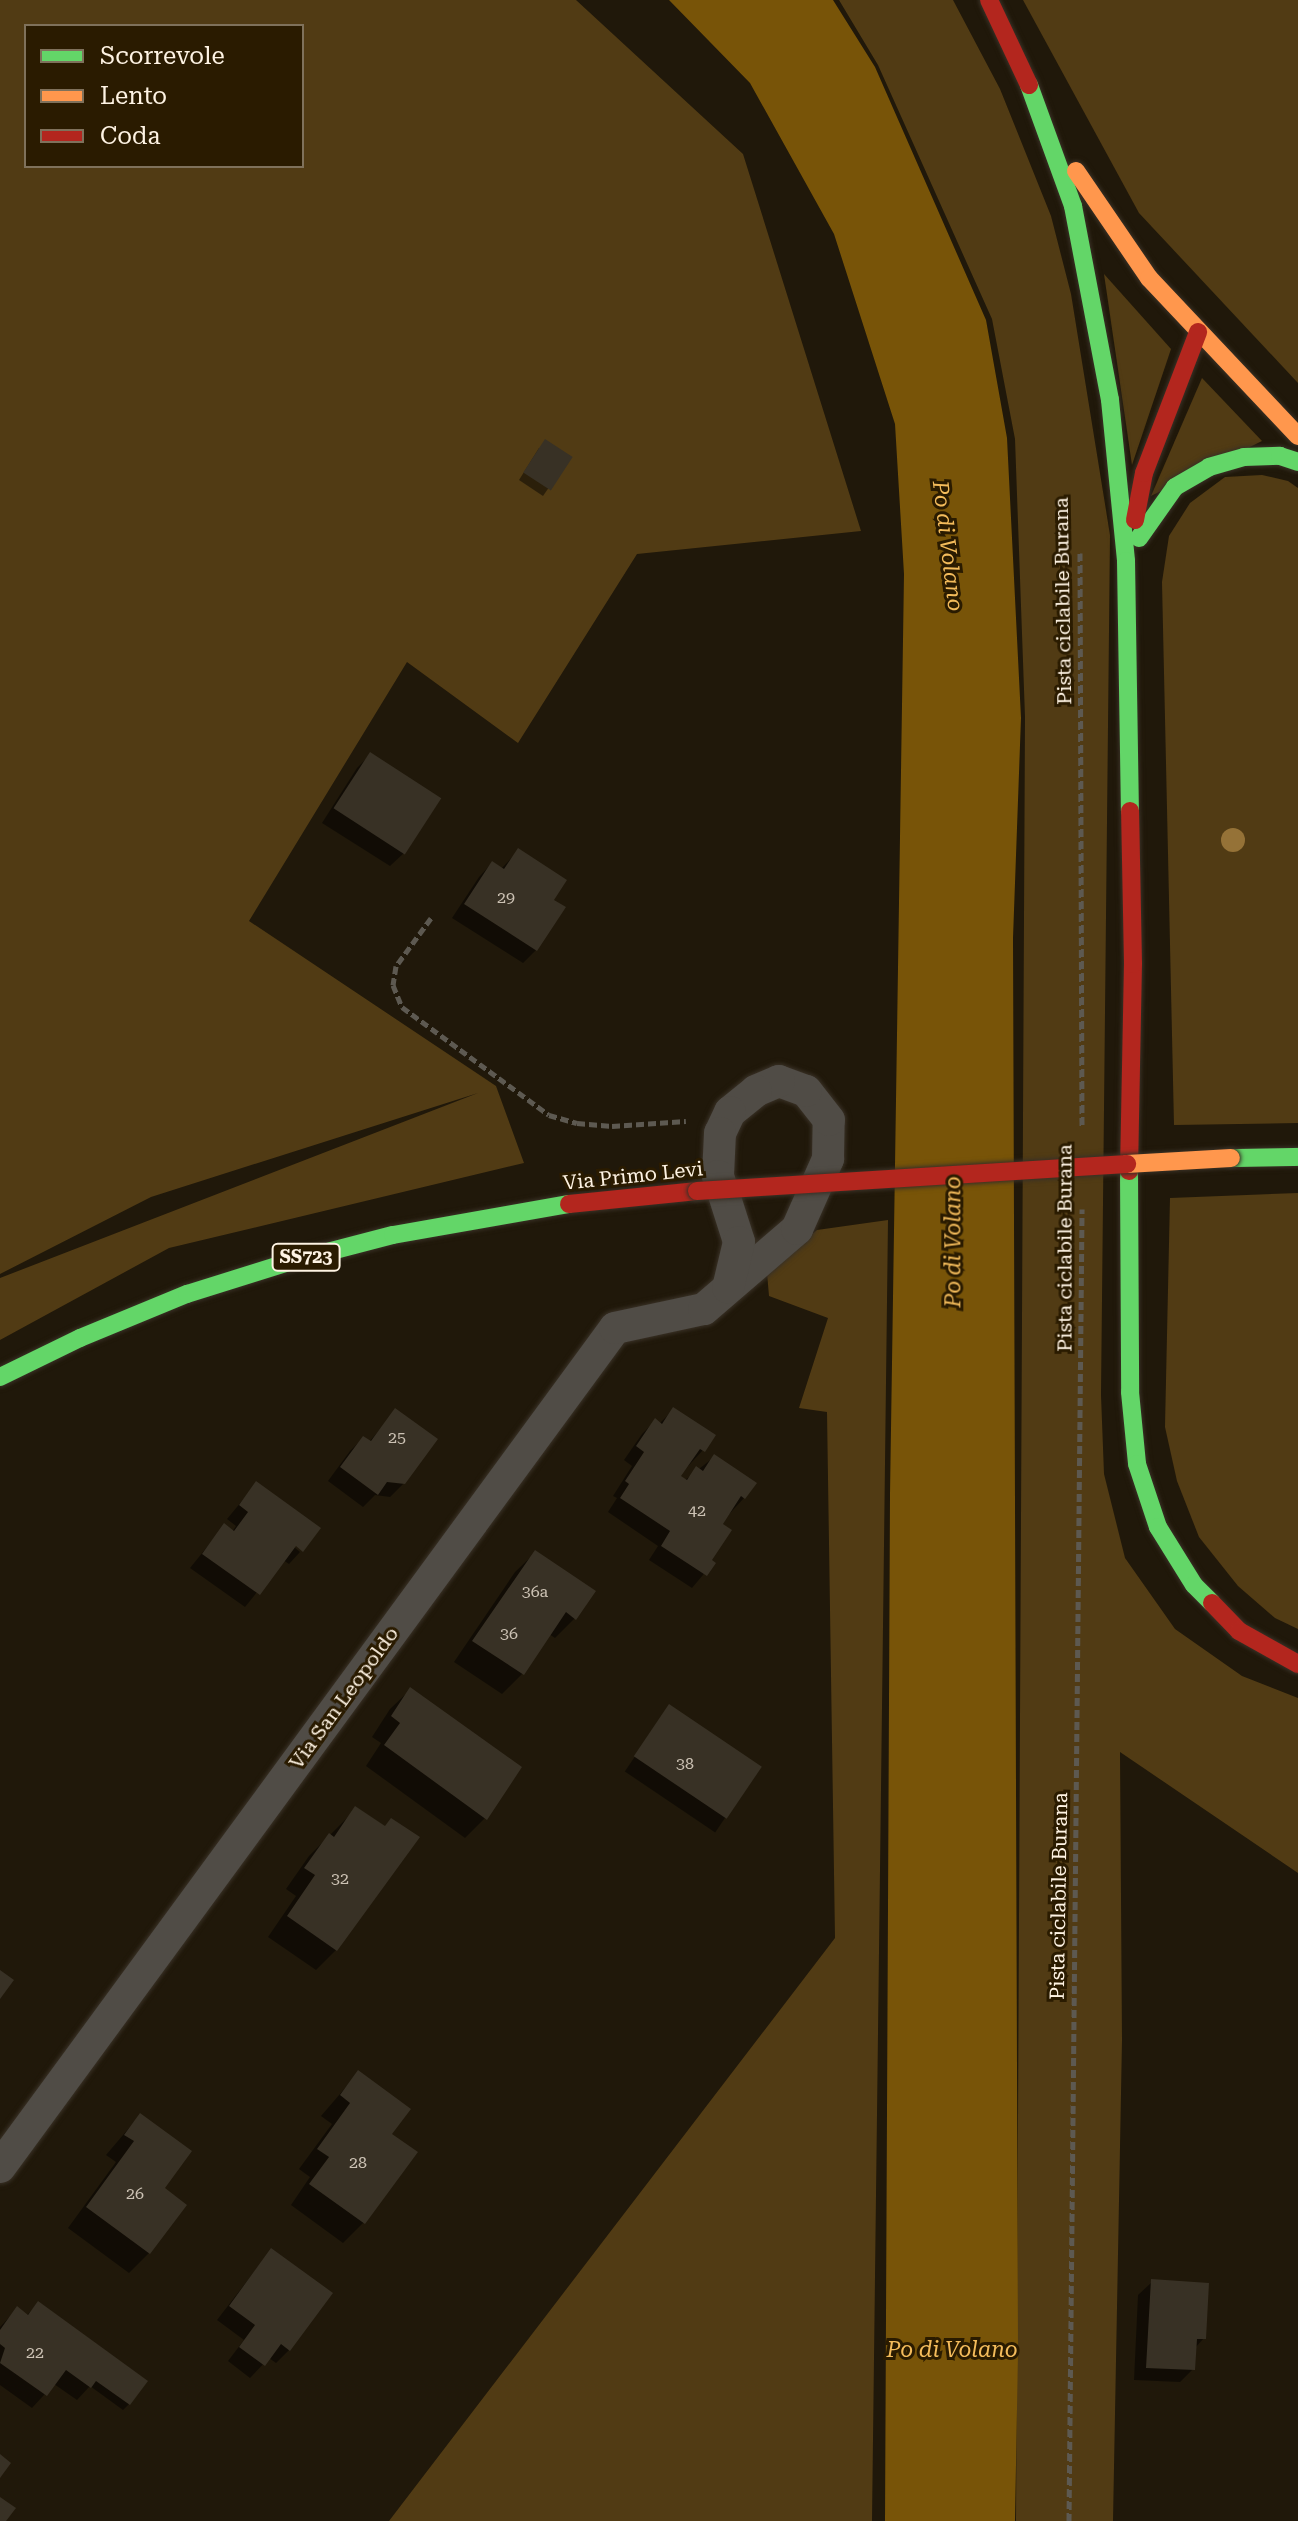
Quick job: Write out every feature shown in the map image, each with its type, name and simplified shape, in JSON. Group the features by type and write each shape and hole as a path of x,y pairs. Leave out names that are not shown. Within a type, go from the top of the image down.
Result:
{"main road":[{"path":"989,0 1029,85 1111,227 1149,278 1298,436"},
{"path":"1029,85 1076,219 1110,400 1126,561 1133,964 1127,1264 1130,1392 1137,1464 1158,1527 1194,1585 1239,1631 1298,1664"},
{"path":"1126,561 1144,473 1198,332"},
{"path":"1126,561 1153,515 1175,487 1209,467 1244,457 1280,456 1298,462"},
{"name":"Via Primo Levi","path":"0,1377 187,1294 353,1244 525,1210 697,1191 1231,1158 1298,1157"}],"street":[{"name":"Via San Leopoldo","path":"0,2167 615,1328 704,1309 797,1229 828,1159 829,1120 806,1091 779,1081 756,1091 727,1118"},
{"path":"727,1118 720,1133 718,1176 739,1242 728,1288"}],"path":[{"name":"Pista ciclabile Burana","path":"1080,542 1082,1130"},
{"path":"431,918 396,966 393,985 402,1007 519,1095 549,1115 577,1123 612,1126 727,1118"},
{"name":"Pista ciclabile Burana","path":"1069,2521 1082,1194"}],"shaded area":[{"path":"0,0 576,0 743,154 861,531 637,554 518,743 407,662 249,921 496,1086 524,1163 169,1248 0,1340 0,1278 478,1093 151,1197 0,1274"},
{"path":"839,0 953,0 1000,89 1051,216 1071,294 1110,535 1101,1395 1104,1474 1125,1558 1175,1629 1242,1676 1298,1698 1298,1873 1120,1752 1122,2040 1113,2521 1016,2521 1025,717 1015,439 992,319 878,65"},
{"path":"1023,0 1298,0 1298,383 1139,213"},
{"path":"1104,274 1171,349 1132,465"},
{"path":"1202,378 1262,441 1151,496"},
{"path":"1262,475 1288,481 1298,488 1298,1123 1174,1125 1162,582 1169,536 1190,503 1225,477"},
{"path":"1298,1193 1298,1629 1275,1618 1238,1586 1199,1537 1177,1481 1165,1427 1170,1198"},
{"path":"888,1220 872,2521 389,2521 835,1938 827,1412 799,1408 828,1318 769,1296 767,1273 817,1230"}],"water":[{"name":"Po di Volano","path":"669,0 833,0 875,67 986,320 1007,438 1021,718 1013,938 1018,2352 1015,2521 885,2521 890,1494 904,574 895,424 834,234 750,83"}],"building":[{"path":"545,439 573,457 551,491 523,473"},
{"path":"370,752 441,798 405,854 334,808"},
{"path":"518,848 567,880 554,900 566,907 537,951 464,904 492,861 504,869"},
{"path":"673,1407 716,1435 705,1452 700,1449 681,1476 687,1480 696,1466 703,1471 714,1454 757,1483 745,1499 741,1496 723,1524 732,1530 712,1560 716,1563 707,1576 661,1546 670,1531 620,1498 629,1484 625,1481 644,1452 636,1446 655,1418 662,1424"},
{"path":"395,1408 438,1439 405,1484 387,1482 378,1495 340,1467 363,1436 371,1441"},
{"path":"256,1481 321,1528 303,1552 296,1546 260,1595 202,1554 224,1523 234,1531 248,1512 239,1505"},
{"path":"535,1550 596,1591 576,1620 566,1612 524,1675 472,1641"},
{"path":"410,1687 522,1767 487,1820 384,1745 400,1723 391,1716"},
{"path":"669,1704 762,1767 727,1819 634,1756"},
{"path":"355,1806 385,1826 391,1818 420,1837 337,1951 287,1916 315,1875 304,1868 329,1833 334,1837"},
{"path":"0,1970 14,1980 0,1999"},
{"path":"358,2070 411,2109 392,2134 418,2152 365,2224 309,2184 329,2157 317,2149 350,2103 340,2095"},
{"path":"140,2113 192,2151 165,2188 187,2205 150,2254 86,2207 134,2141 124,2135"},
{"path":"271,2248 333,2293 290,2351 281,2344 265,2366 239,2347 255,2325 229,2306"},
{"path":"1151,2279 1209,2283 1206,2339 1197,2339 1195,2370 1146,2368"},
{"path":"38,2301 148,2381 130,2405 96,2381 91,2388 66,2370 47,2396 0,2363 5,2348 0,2344 0,2330 17,2306 28,2315"},
{"path":"0,2454 11,2463 0,2478"},
{"path":"0,2497 16,2508 6,2521 0,2521"}],"traffic: fast":[{"path":"1029,85 1073,206 1110,400 1126,561 1130,811"},
{"path":"1139,538 1175,487 1209,467 1244,457 1280,456 1298,462"},
{"path":"1231,1158 1298,1157"},
{"path":"1129,1171 1130,1392 1137,1464 1158,1527 1194,1585 1212,1603"},
{"path":"0,1377 80,1338 187,1294 289,1262 393,1235 569,1204"}],"traffic: slow":[{"path":"1076,171 1149,278 1298,436"},
{"path":"1127,1164 1231,1158"}],"traffic: jam":[{"path":"989,0 1029,85"},
{"path":"1135,520 1144,473 1198,332"},
{"path":"1129,1171 1133,964 1130,811"},
{"path":"697,1191 1127,1164"},
{"path":"569,1204 697,1191"},
{"path":"1212,1603 1239,1631 1298,1664"}]}
